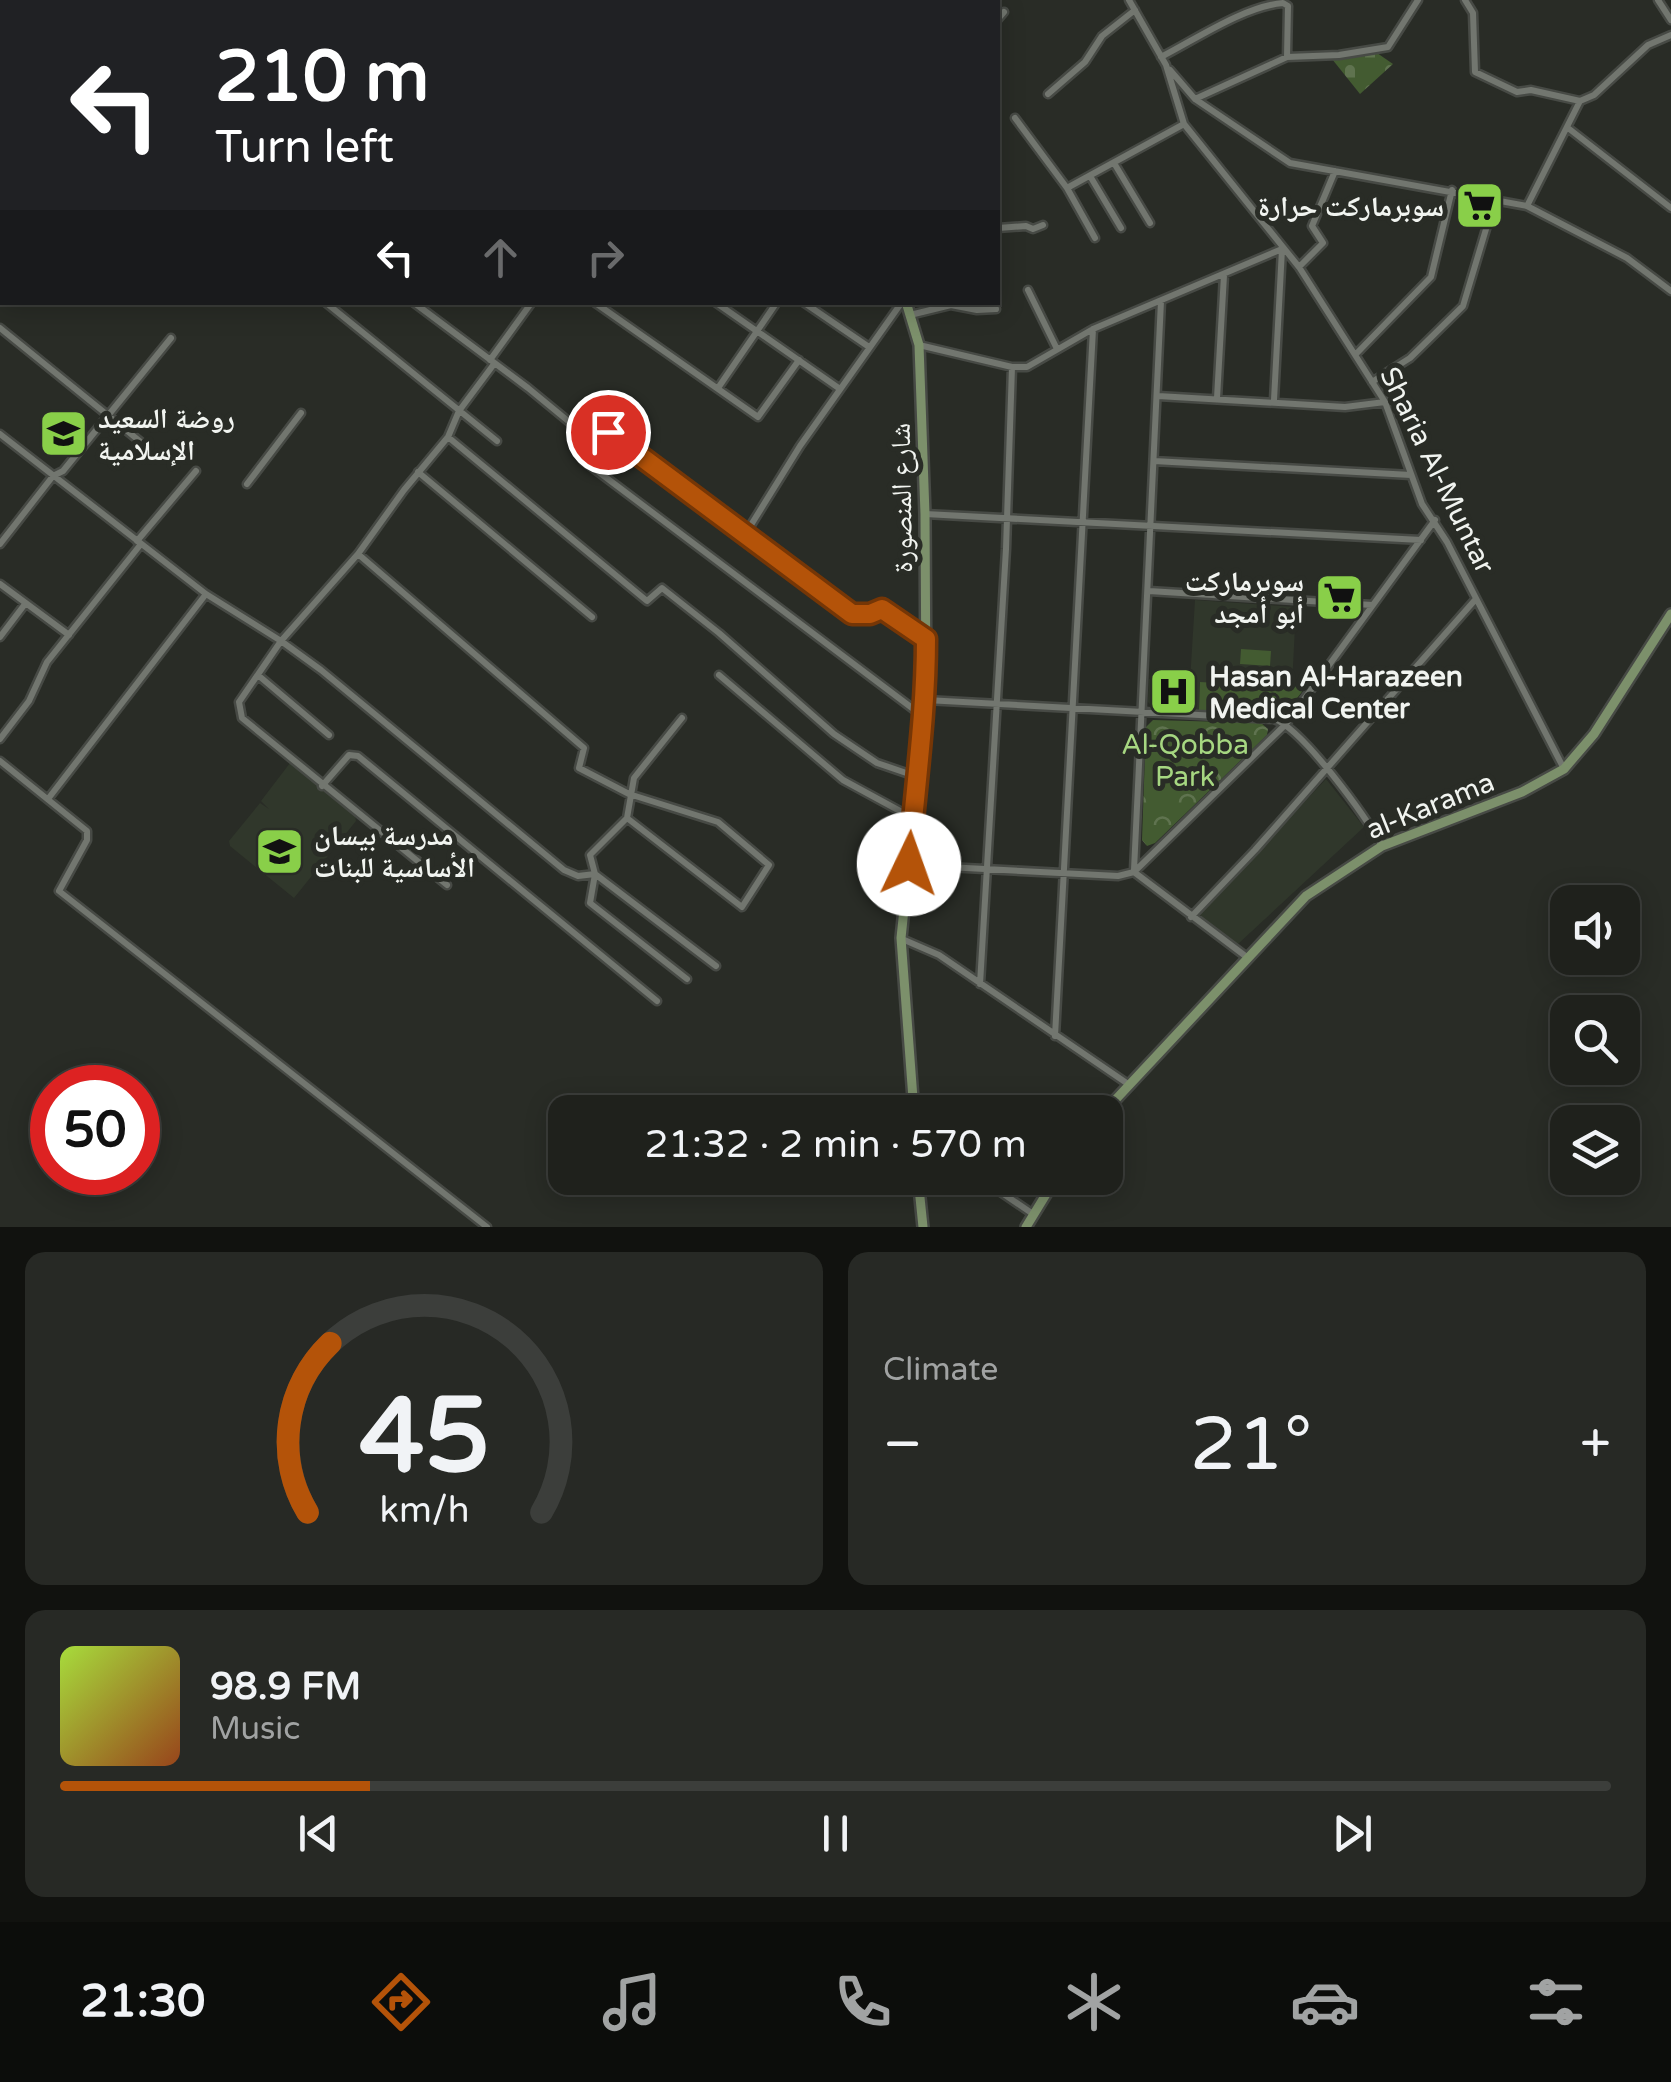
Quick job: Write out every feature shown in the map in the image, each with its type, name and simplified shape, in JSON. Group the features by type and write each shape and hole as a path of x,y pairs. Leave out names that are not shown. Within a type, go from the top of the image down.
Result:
{"main road":[{"name":"شارع المنصورة","path":"902,305 910,315 919,345 925,514 926,700 901,938 913,1095"},
{"name":"al-Karama","path":"1119,1095 1306,896 1382,846 1522,792 1564,768 1594,734 1671,614"},
{"path":"919,1195 922,1227"},
{"path":"1026,1227 1045,1195"}],"street":[{"name":"Sharia Al-Muntar","path":"1129,0 1163,61 1184,124 1298,267 1385,402 1422,504 1435,520 1564,768"},
{"path":"1195,99 1288,58 1388,47 1418,0"},
{"path":"1466,0 1474,13 1475,72 1518,92 1532,90 1580,101 1594,95 1648,45 1671,35"},
{"path":"1658,0 1671,20"},
{"path":"1288,58 1289,17 1288,6 1283,3 1226,23 1163,61 1195,99 1290,163 1527,206 1627,258 1671,291"},
{"path":"1048,94 1084,62 1102,36 1135,10"},
{"path":"1000,17 1004,12"},
{"path":"1527,206 1580,101"},
{"path":"1015,118 1067,188 1095,238"},
{"path":"1067,188 1184,124"},
{"path":"1568,128 1671,208"},
{"path":"1114,163 1150,224"},
{"path":"1298,267 1323,243 1312,226 1335,171"},
{"path":"1090,176 1121,228"},
{"path":"1356,354 1431,278 1452,190"},
{"path":"1372,382 1421,349 1462,306 1495,199"},
{"path":"1000,228 1033,229 1043,225"},
{"path":"919,345 1012,368 1027,367 1093,328 1282,250 1274,400"},
{"path":"1217,398 1224,276"},
{"path":"1028,290 1057,349"},
{"path":"1134,872 1162,300"},
{"path":"330,305 497,440"},
{"path":"417,305 590,439"},
{"path":"447,885 242,718 239,702 281,641 358,554 448,437 459,411 530,305"},
{"path":"598,305 758,416 799,360"},
{"path":"607,312 612,305"},
{"path":"720,305 840,389"},
{"path":"718,388 775,305"},
{"path":"807,305 869,348"},
{"path":"746,533 800,446 899,305"},
{"path":"910,315 951,305 996,309"},
{"path":"0,328 147,448"},
{"path":"1055,1036 1093,328"},
{"path":"0,544 53,476 64,472 110,417 170,338"},
{"path":"980,984 1012,368"},
{"path":"1158,396 1345,406 1385,402"},
{"path":"247,484 301,413"},
{"path":"590,439 608,432 852,614 882,609 926,639"},
{"path":"448,437 647,601 662,588 834,734 877,763 918,777"},
{"path":"1,438 206,594 281,641 428,756 564,870 578,876 596,874 716,966"},
{"path":"590,439 584,462 924,717"},
{"path":"1154,461 1410,475"},
{"path":"0,739 29,701 46,662 196,471"},
{"path":"418,472 592,617"},
{"path":"925,514 1421,540"},
{"path":"909,864 1118,876 1134,872 1286,724 1435,520"},
{"path":"358,554 584,748 579,768 629,794 718,822 768,866 742,907 627,818"},
{"path":"0,584 69,636"},
{"path":"1149,591 1372,606"},
{"path":"48,799 206,594"},
{"path":"1190,917 1475,600"},
{"path":"0,637 25,604"},
{"path":"719,674 843,780 911,817"},
{"path":"259,676 329,736"},
{"path":"926,700 1274,719 1286,724 1326,769 1370,824 1382,846"},
{"path":"682,718 634,778 627,818 590,855 596,874 590,903 687,978"},
{"path":"322,786 348,756 358,756 657,1001"},
{"path":"0,761 87,831 87,840 59,890 487,1227"},
{"path":"1134,872 1248,958"},
{"path":"901,938 939,955 1128,1084"},
{"path":"1005,1195 1033,1214"}],"shaded area":[{"path":"1195,600 1296,607 1292,686 1200,682 1199,710 1153,707 1148,702 1149,679 1190,681"},
{"path":"290,763 355,816 356,821 294,898 230,846 229,841 260,803 269,809 261,801"},
{"path":"1326,779 1364,827 1238,944 1198,915"}],"green space":[{"path":"1377,53 1393,64 1360,94 1332,59"},
{"path":"1241,649 1271,651 1270,666 1240,664"},
{"path":"1200,682 1305,688 1281,713 1199,710"},
{"name":"Al-Qobba Park","path":"1153,720 1261,723 1268,729 1267,735 1155,843 1147,846 1142,840 1146,727"}],"place":[{"name":"سوبرماركت حرارة","path":"1479,206"},
{"name":"روضة السعيد الإسلامية","path":"63,434"},
{"name":"سوبرماركت أبو أمجد","path":"1339,597"},
{"name":"Hasan Al-Harazeen Medical Center","path":"1174,692"},
{"name":"مدرسة بيسان الأساسية للبنات","path":"279,851"}],"route":[{"path":"608,432 852,614 882,609 926,639 926,700 909,864"}]}
